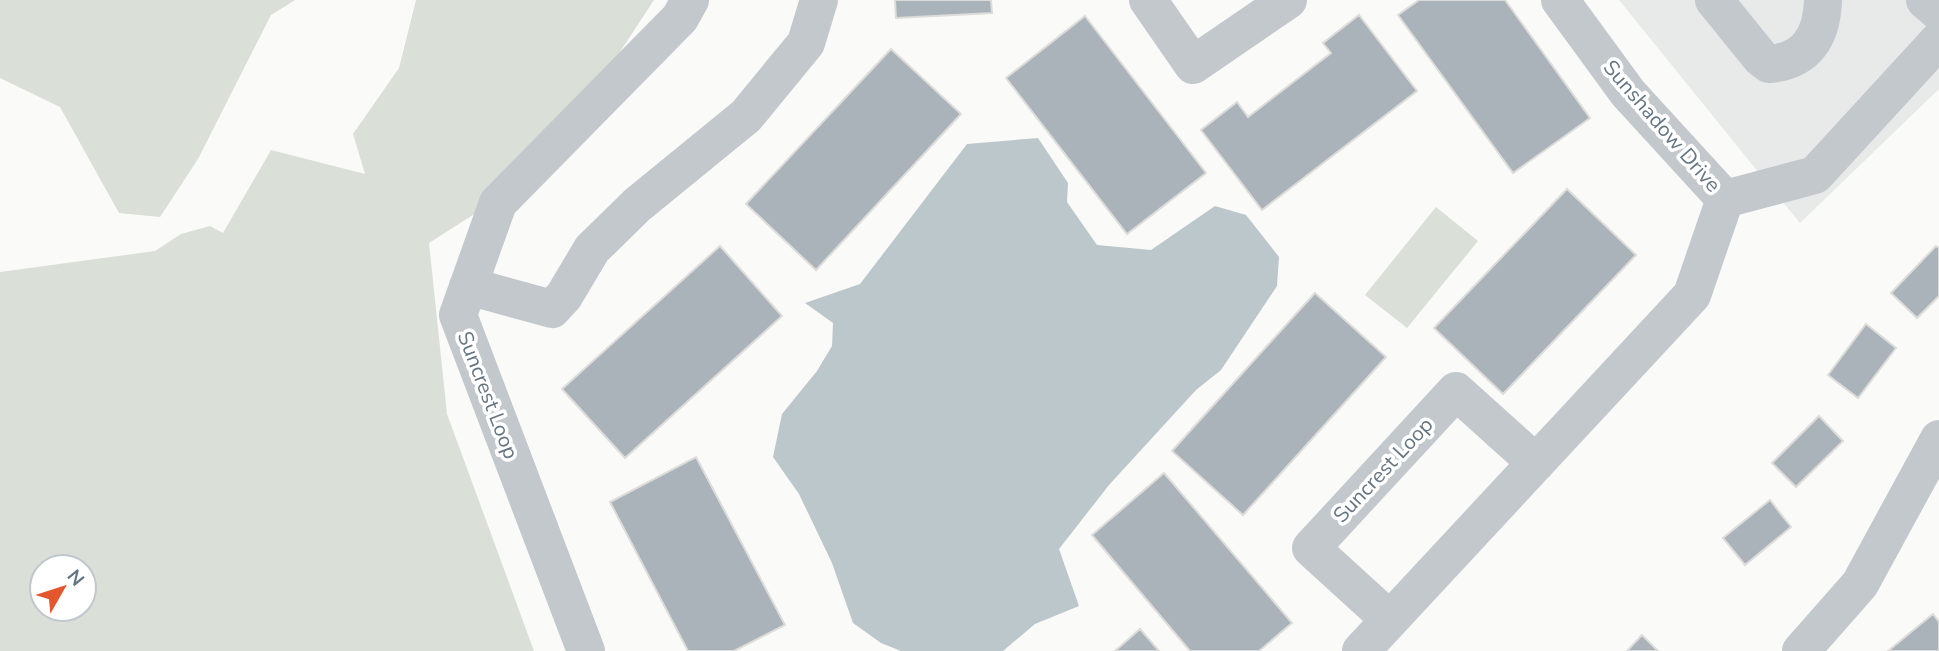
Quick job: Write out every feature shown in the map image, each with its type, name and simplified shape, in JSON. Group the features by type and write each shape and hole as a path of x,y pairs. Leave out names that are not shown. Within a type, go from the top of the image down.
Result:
{"street":[{"name":"Suncrest Loop","path":"586,651 458,314 498,203 680,18 690,0"},
{"path":"468,286 552,309 564,296 592,249 637,205 746,116 806,43 818,0"},
{"path":"1148,0 1193,65 1288,0"},
{"name":"Sunshadow Drive","path":"1560,0 1628,93 1725,199 1815,175 1939,40"},
{"path":"1713,0 1769,64 1786,63 1807,49 1822,20 1823,0"},
{"path":"1925,0 1939,12"},
{"path":"1361,651 1692,295 1725,199"},
{"name":"Suncrest Loop","path":"1390,620 1311,548 1456,391 1536,463"},
{"path":"1801,651 1860,584 1939,439"}],"shaded area":[{"path":"0,0 295,0 271,15 198,159 160,217 119,213 60,107 0,78"},
{"path":"416,0 654,0 612,64 476,213 429,243 447,414 534,651 0,651 0,272 155,251 181,234 210,226 223,233 271,150 365,174 353,134 399,68"},
{"path":"1619,0 1939,0 1939,16 1807,160 1759,173"},
{"path":"1939,64 1939,89 1800,223 1782,201"},
{"path":"1038,138 1068,183 1067,202 1097,245 1151,250 1215,206 1246,215 1279,257 1277,286 1221,370 1196,390 1109,485 1059,549 1079,606 1035,624 1003,651 901,651 881,643 853,623 832,563 799,494 773,457 782,414 817,371 832,346 833,323 805,303 860,284 967,144"},
{"path":"1436,207 1478,241 1407,328 1365,295"}],"building":[{"path":"895,0 991,0 992,13 896,18"},
{"path":"1419,0 1505,0 1590,118 1513,173 1398,15"},
{"path":"1359,15 1417,91 1262,210 1201,130 1237,102 1248,117 1331,53 1323,43"},
{"path":"1085,16 1206,173 1127,234 1006,78"},
{"path":"891,49 961,114 816,270 746,204"},
{"path":"1567,189 1636,255 1503,394 1434,328"},
{"path":"720,246 782,316 625,458 562,389"},
{"path":"1936,246 1939,248 1939,296 1917,318 1891,293"},
{"path":"1315,293 1386,357 1243,515 1172,451"},
{"path":"1866,324 1896,348 1858,398 1828,375"},
{"path":"1819,416 1843,441 1796,487 1772,463"},
{"path":"696,457 785,625 734,651 688,651 610,502"},
{"path":"1164,473 1292,623 1259,651 1190,651 1092,535"},
{"path":"1770,500 1791,527 1745,565 1723,538"},
{"path":"1933,614 1939,622 1939,651 1888,651"},
{"path":"1140,629 1159,651 1115,651"},
{"path":"1642,635 1658,651 1627,651"}]}
